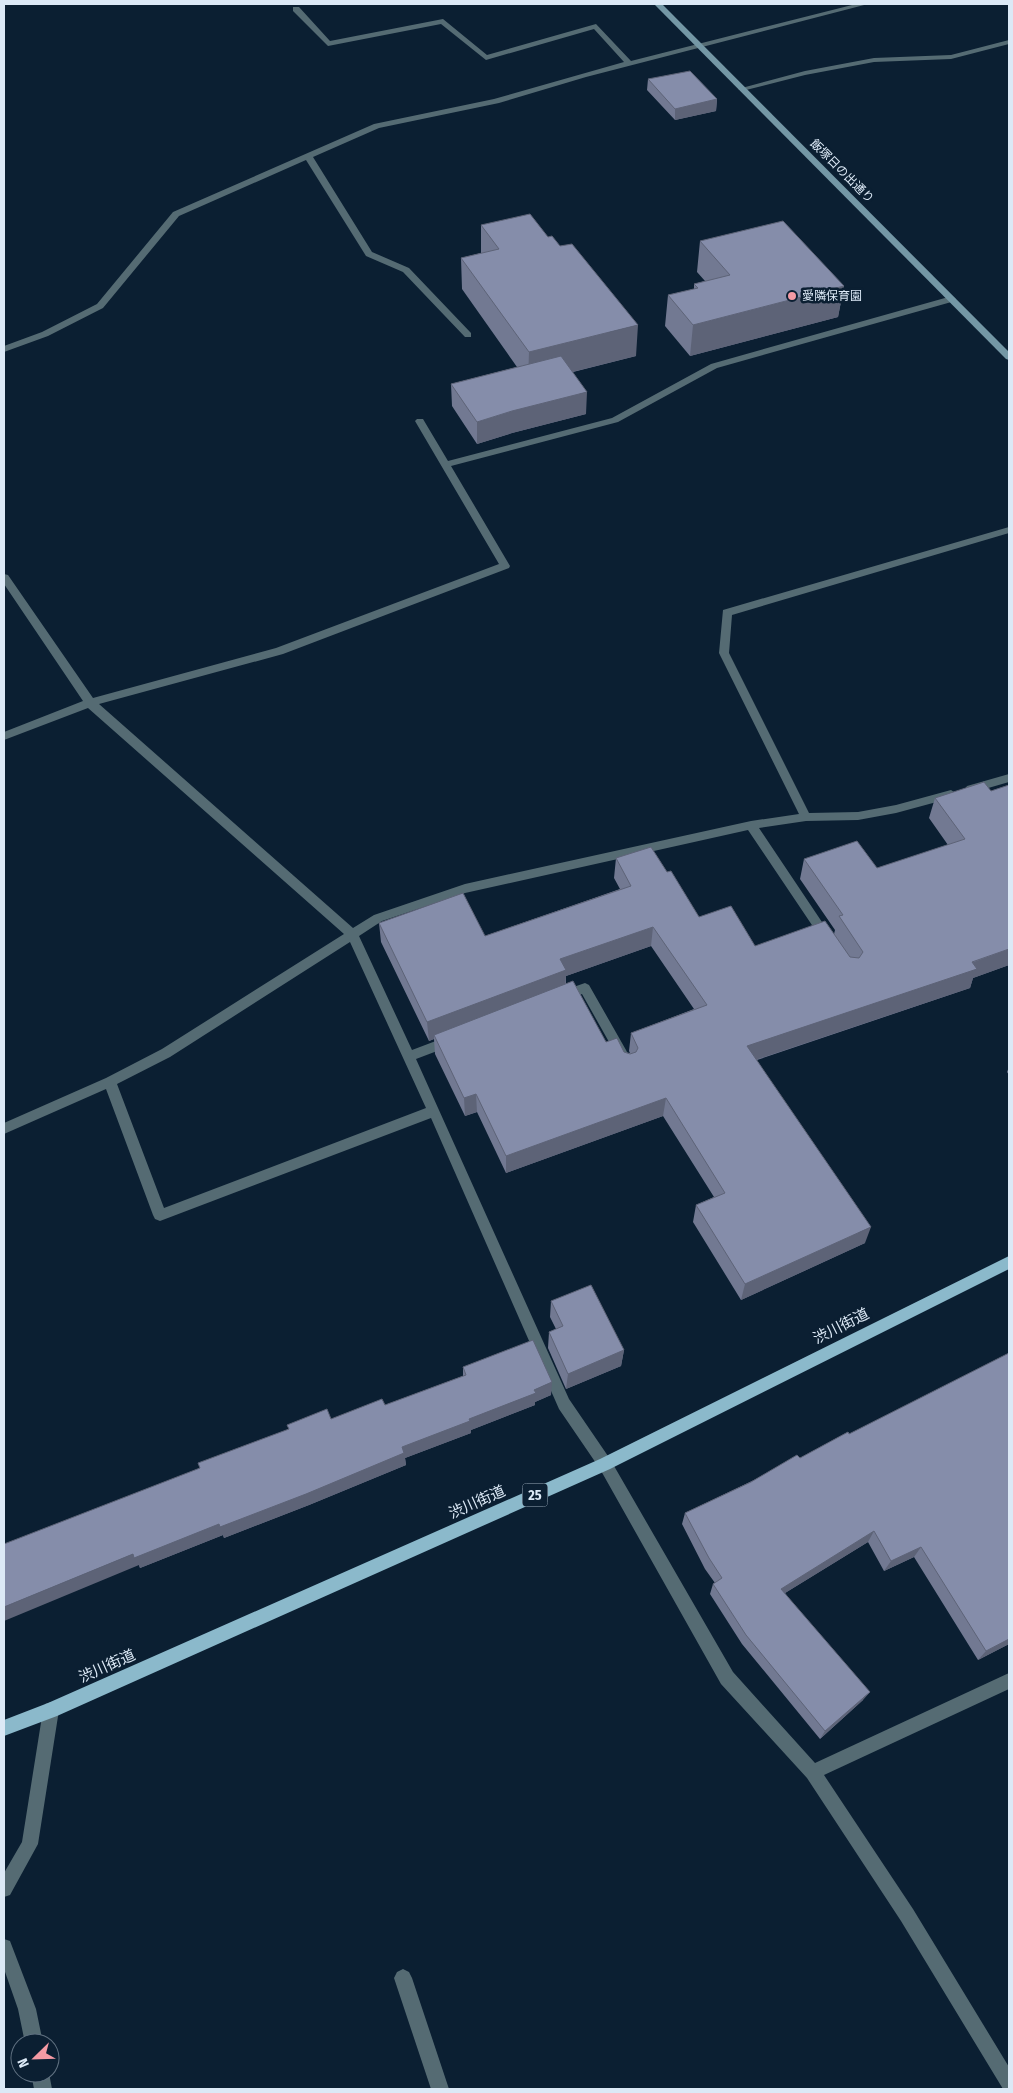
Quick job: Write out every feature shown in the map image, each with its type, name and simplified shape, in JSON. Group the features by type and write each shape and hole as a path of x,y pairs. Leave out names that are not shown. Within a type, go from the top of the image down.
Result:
{"main road":[{"name":"渋川街道","path":"4,1728 51,1710 605,1464 1009,1262"}],"street":[{"name":"飯塚日の出通り","path":"658,4 1009,357"},
{"path":"4,349 45,334 100,306 176,214 377,126 496,101 583,75 864,4"},
{"path":"296,9 328,44 442,21 486,58 596,26 630,64"},
{"path":"742,89 805,73 874,60 951,57 1009,42"},
{"path":"308,156 369,254 406,270 468,336"},
{"path":"447,464 615,420 714,366 952,299"},
{"path":"4,736 90,704 280,651 505,566 420,420"},
{"path":"806,817 724,653 727,612 1009,530"},
{"path":"4,577 90,704 353,935 434,1111 564,1404 605,1464 727,1678 813,1772 907,1915 1009,2083"},
{"path":"4,1130 110,1082 166,1053 378,918 465,889 751,826 806,817 858,816 896,809 1009,778"},
{"path":"751,826 833,948"},
{"path":"548,1002 585,988 628,1065"},
{"path":"409,1056 464,1034"},
{"path":"110,1082 160,1215 434,1111"},
{"path":"813,1772 1009,1681"},
{"path":"4,1889 30,1844 51,1710"},
{"path":"4,1947 27,2009 32,2033"},
{"path":"403,1978 440,2089"}],"building":[{"path":"690,71 717,99 675,109 648,79"},
{"path":"530,214 548,237 552,236 560,246 572,244 638,325 529,352 461,258 499,249 481,225"},
{"path":"783,221 844,286 693,325 668,295 698,288 694,284 730,275 700,241"},
{"path":"561,356 587,392 477,422 451,384"},
{"path":"984,782 991,791 1009,785 1009,949 972,962 977,969 747,1046 871,1227 745,1284 696,1205 725,1193 666,1098 506,1156 476,1094 464,1098 434,1035 573,981 606,1042 617,1038 624,1052 630,1054 636,1052 638,1048 631,1033 707,1005 653,927 560,959 566,970 427,1022 379,923 463,893 485,936 631,886 616,858 651,847 667,872 671,871 699,917 731,906 755,946 825,921 850,957 859,958 863,952 839,916 843,915 804,859 857,841 877,868 965,839 935,798"},
{"path":"591,1285 624,1350 568,1374 549,1332 563,1326 551,1301"},
{"path":"533,1340 552,1382 534,1390 536,1393 402,1447 404,1453 306,1494 220,1527 219,1524 134,1558 133,1554 4,1607 4,1544 200,1468 198,1463 289,1429 287,1425 327,1409 331,1419 382,1399 385,1405 466,1375 463,1367"},
{"path":"1009,1353 1009,1639 986,1651 921,1547 891,1561 874,1531 781,1589 870,1692 825,1731 746,1635 713,1584 722,1578 685,1513 751,1482 797,1455 800,1458 848,1432 849,1434"}],"place":[{"name":"愛隣保育園","path":"792,296"}]}
